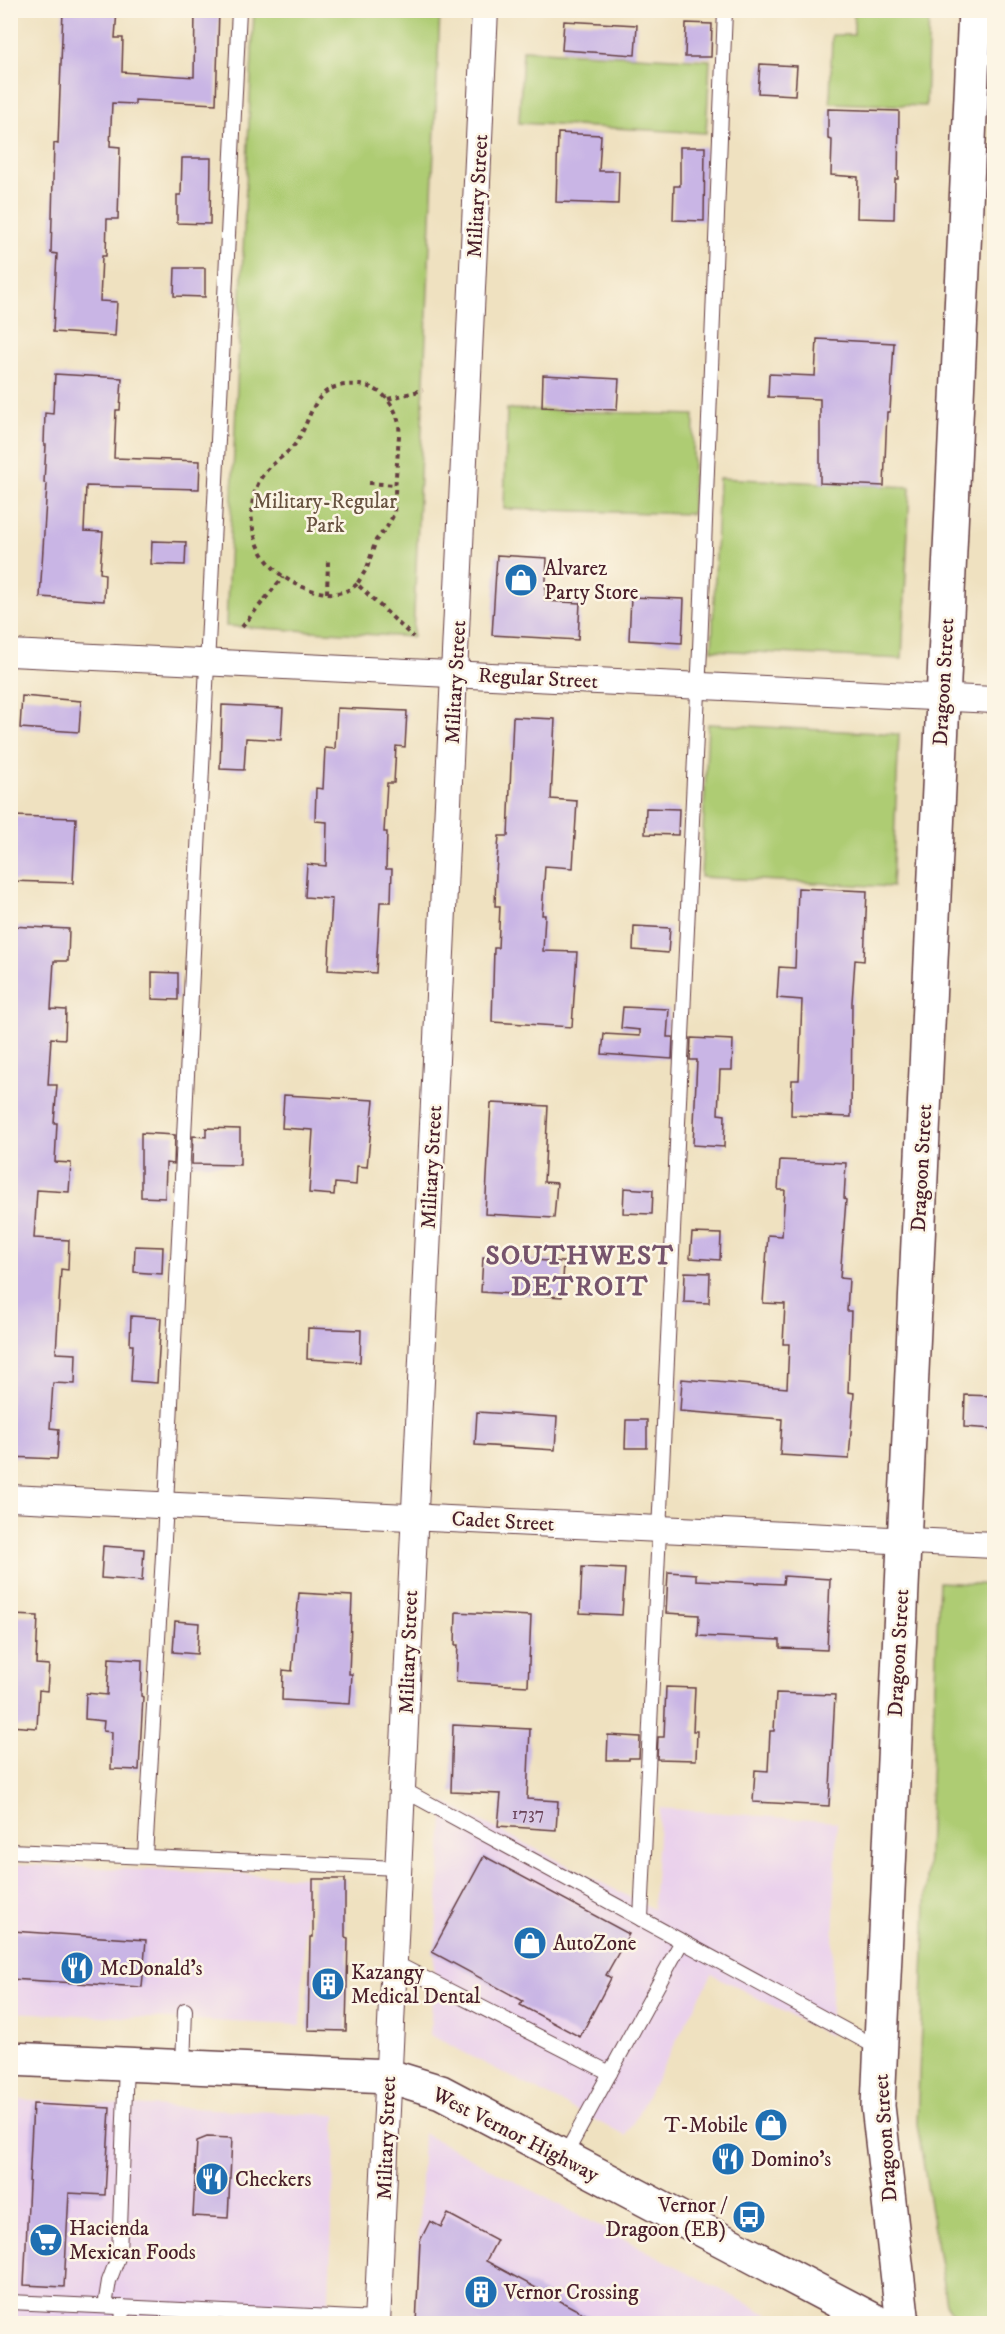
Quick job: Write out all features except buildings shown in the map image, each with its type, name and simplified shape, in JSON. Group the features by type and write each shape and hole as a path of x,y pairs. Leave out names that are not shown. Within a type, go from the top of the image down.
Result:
{"main road":[{"name":"Dragoon Street","path":"903,2324 879,2118 881,2049 975,10"},
{"name":"West Vernor Highway","path":"10,2059 389,2076 441,2092 881,2324"}],"street":[{"name":"Military Street","path":"377,2321 485,10"},
{"name":"Regular Street","path":"10,653 994,700"},
{"name":"Cadet Street","path":"10,1498 994,1545"}],"lane":[{"path":"145,1856 166,1505 239,10"},
{"path":"641,1919 657,1529 698,686 725,10"},
{"path":"402,1789 881,2049"},
{"path":"10,1851 398,1868"},
{"path":"564,2157 682,1941"},
{"path":"393,1962 610,2073"},
{"path":"183,2067 185,2010"},
{"path":"105,2306 109,2281 119,2255 126,2064"},
{"path":"10,2302 377,2321"},
{"path":"122,2324 123,2307"}],"path":[{"path":"347,384 366,386 388,399 399,425 396,485 394,514 376,540 367,568 351,590 343,593 314,591 283,577 269,565 260,550 252,529 251,511 255,493 262,477 295,444 312,406 324,392 347,384"},
{"path":"388,399 423,390"},
{"path":"369,483 396,485"},
{"path":"327,593 328,561"},
{"path":"242,627 283,577"},
{"path":"357,584 413,637"}],"shaded area":[{"path":"444,1802 653,1909 660,1808 837,1822 830,2036 712,1974 626,2136 430,2035"},
{"path":"11,1864 307,1877 301,2025 11,2012"},
{"path":"11,2099 336,2115 328,2323 11,2324"},
{"path":"423,2133 784,2323 415,2324"}],"green space":[{"name":"Military-Regular Park","path":"254,11 440,11 413,637 226,626"},
{"path":"854,11 929,11 926,106 830,103 832,35 854,35"},
{"path":"523,50 710,60 706,133 519,123"},
{"path":"507,409 694,415 692,514 504,509"},
{"path":"719,478 910,487 902,659 712,650"},
{"path":"708,724 899,734 892,887 701,877"},
{"path":"939,1582 994,1585 994,2323 966,2324 956,2318 946,2303 917,2124"}],"place":[{"name":"Alvarez Party Store","path":"521,580"},
{"name":"AutoZone","path":"530,1943"},
{"name":"McDonald's","path":"77,1968"},
{"name":"Kazangy Medical Dental","path":"328,1984"},
{"name":"T-Mobile","path":"771,2125"},
{"name":"Domino's","path":"728,2159"},
{"name":"Checkers","path":"212,2179"},
{"name":"Vernor / Dragoon (EB)","path":"749,2217"},
{"name":"Hacienda Mexican Foods","path":"46,2240"},
{"name":"Vernor Crossing","path":"481,2292"}],"district":[{"name":"SOUTHWEST DETROIT","path":"580,1270"}]}
